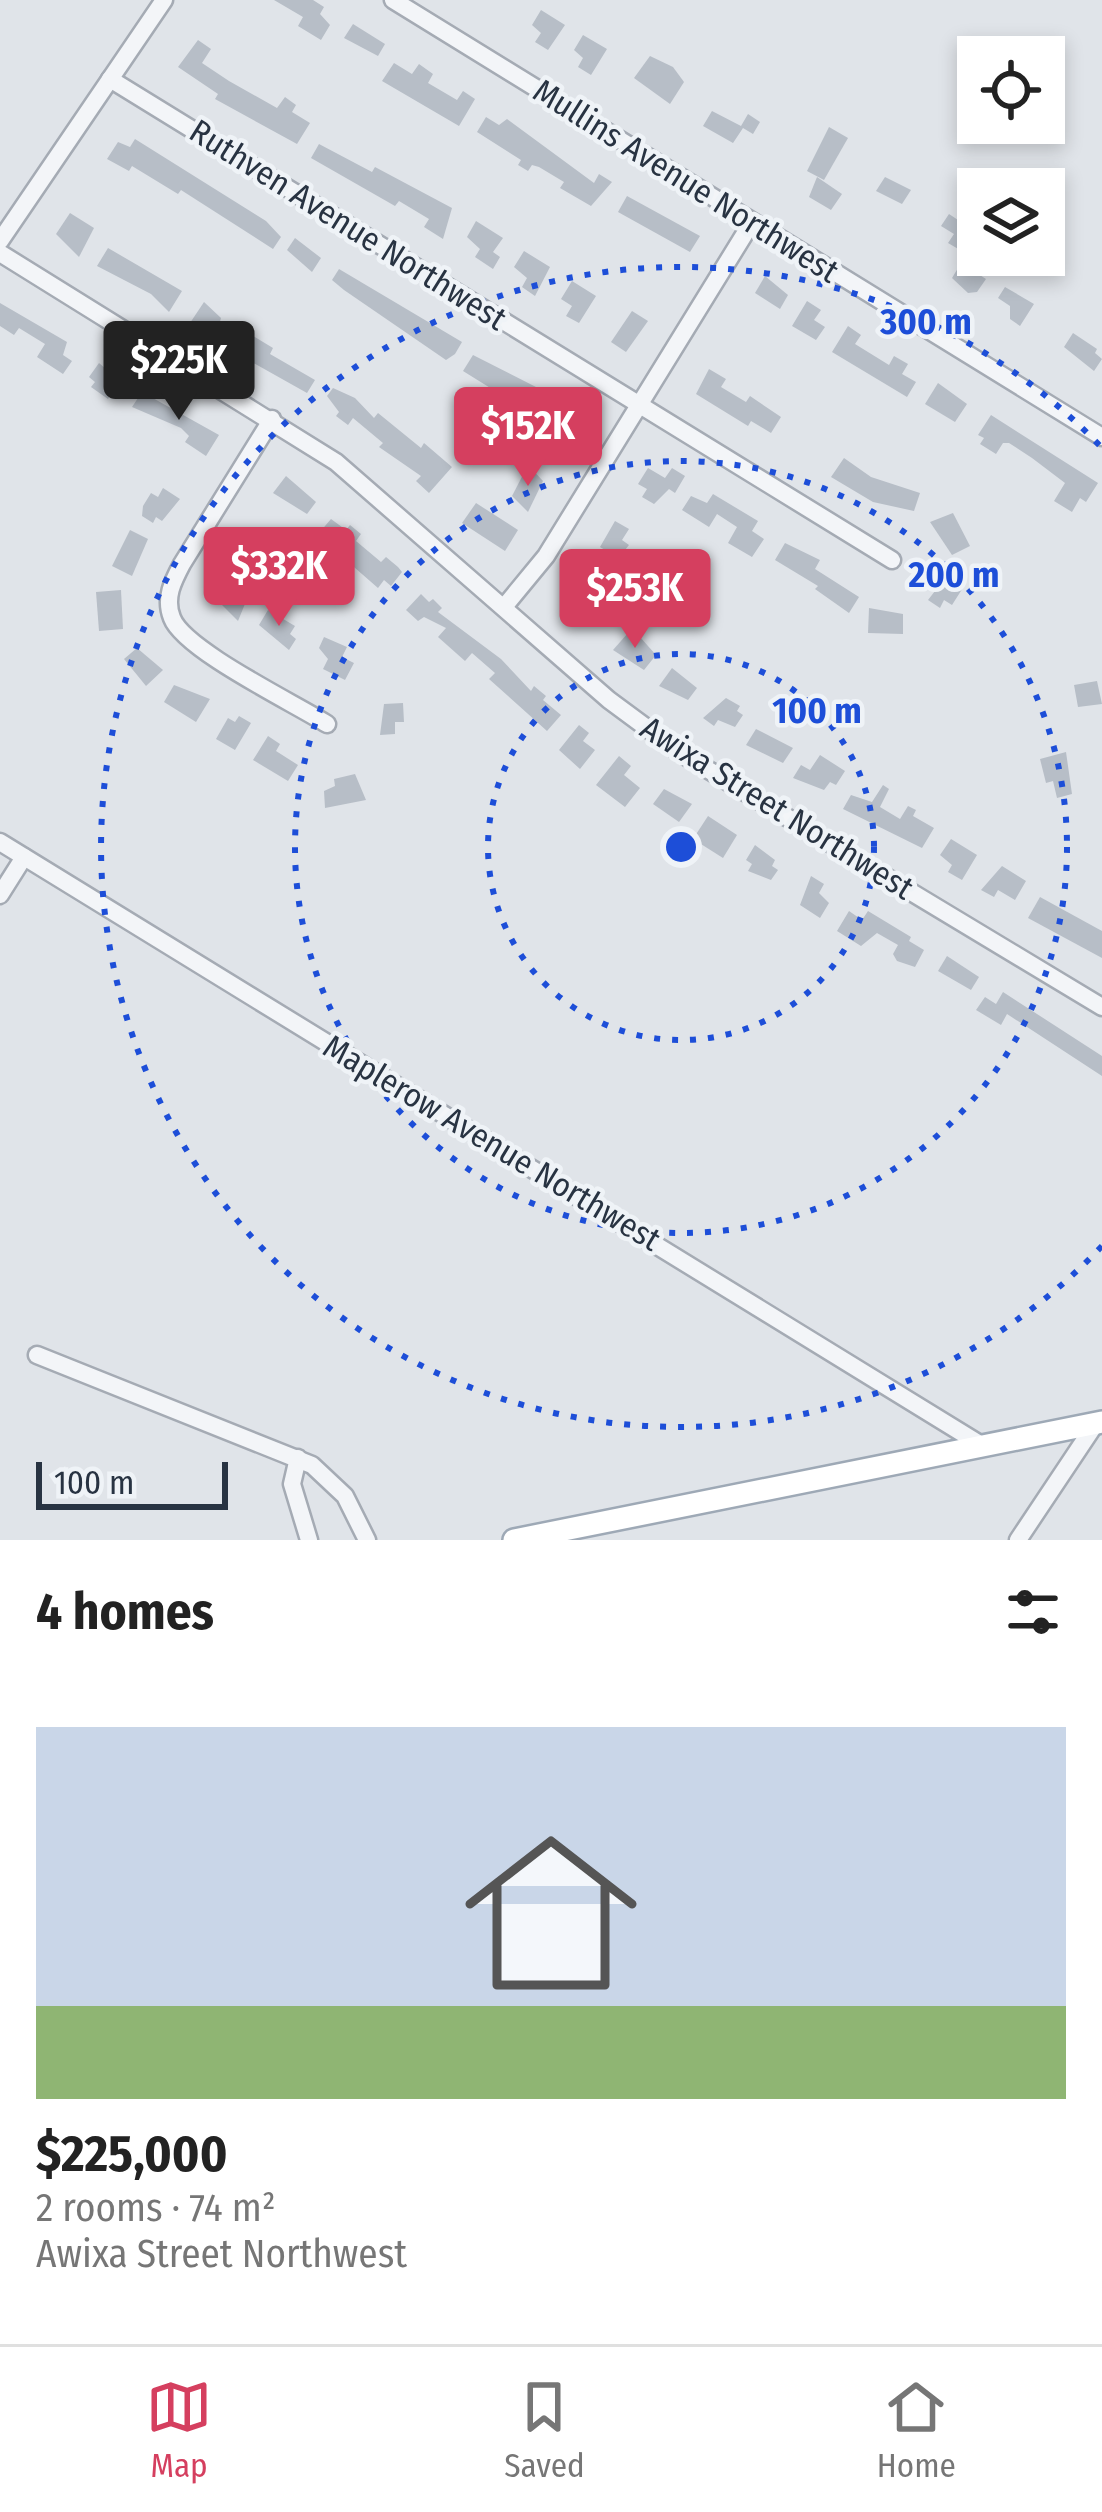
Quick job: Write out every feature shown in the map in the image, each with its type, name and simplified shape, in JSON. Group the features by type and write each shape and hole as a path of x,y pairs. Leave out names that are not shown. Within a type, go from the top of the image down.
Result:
{"main road":[{"path":"514,1540 1099,1423"}],"street":[{"path":"0,242 164,0"},
{"name":"Mullins Avenue Northwest","path":"394,0 1102,437"},
{"name":"Ruthven Avenue Northwest","path":"110,79 892,560"},
{"path":"504,607 540,566 752,222"},
{"name":"Awixa Street Northwest","path":"0,253 272,419 353,476 610,700 706,770 1102,1007"},
{"path":"272,419 182,564 170,588 170,612 188,638 327,724"},
{"name":"Maplerow Avenue Northwest","path":"0,842 983,1446"},
{"path":"0,896 24,857"},
{"path":"38,1355 298,1458 345,1496 367,1540"},
{"path":"1018,1540 1099,1423"},
{"path":"298,1458 292,1484 309,1540"}],"building":[{"path":"274,0 313,0 324,7 320,14 330,25 321,40 298,26 303,17"},
{"path":"541,10 565,25 548,50 535,42 541,33 532,25"},
{"path":"353,24 385,44 378,56 344,38"},
{"path":"583,35 607,49 591,75 578,67 583,58 574,50"},
{"path":"198,40 211,49 202,63 229,81 277,108 285,97 296,105 292,112 310,123 297,144 215,99 218,94 178,67"},
{"path":"650,56 673,67 684,82 670,104 634,78"},
{"path":"394,63 412,74 419,64 433,74 428,83 457,100 463,91 475,99 459,126 382,81"},
{"path":"712,111 741,126 748,114 760,122 753,134 743,128 733,143 703,126"},
{"path":"486,117 499,125 507,119 594,183 599,174 612,182 591,206 560,188 564,182 539,167 532,165 528,171 518,165 521,160 477,132"},
{"path":"829,127 848,138 824,180 807,171"},
{"path":"135,139 266,221 281,237 273,249 181,190 178,194 132,166 129,171 107,159 118,142 130,147"},
{"path":"319,144 452,208 443,239 424,227 429,219 399,201 395,206 311,158"},
{"path":"817,177 842,194 831,210 809,197"},
{"path":"885,177 911,190 902,204 876,191"},
{"path":"627,196 700,236 690,252 618,212"},
{"path":"70,213 94,228 79,257 56,234"},
{"path":"949,214 957,219 957,248 948,243 954,234 941,226"},
{"path":"476,221 503,238 493,252 500,257 493,269 475,257 480,249 467,237"},
{"path":"295,238 321,258 312,272 287,250"},
{"path":"108,248 182,291 169,312 151,294 97,266"},
{"path":"524,251 550,267 535,296 522,287 527,278 514,267"},
{"path":"339,269 462,342 455,354 446,360 344,290 332,280"},
{"path":"957,270 957,276 986,279 977,292 968,293 952,278"},
{"path":"765,276 788,295 780,309 755,293"},
{"path":"572,281 596,296 579,323 566,316 572,306 561,299"},
{"path":"1005,287 1034,304 1020,326 1010,319 1010,306 998,298"},
{"path":"807,301 821,310 814,320 825,327 816,340 792,326"},
{"path":"204,302 221,318 215,339 190,323"},
{"path":"0,303 67,342 63,355 72,361 63,374 37,357 45,344 19,328 14,335 0,326"},
{"path":"632,311 648,321 626,352 611,342"},
{"path":"848,326 861,335 855,344 889,365 894,356 908,364 902,374 916,382 907,397 832,352"},
{"path":"240,328 273,348 270,354 315,380 307,393 241,356 231,342"},
{"path":"1073,333 1097,349 1102,359 1094,371 1064,347"},
{"path":"473,355 536,387 532,392 561,410 566,403 580,412 586,421 573,441 566,437 562,443 510,413 516,404 463,371"},
{"path":"99,363 120,381 108,399 91,387 95,382 89,377"},
{"path":"709,369 726,379 721,387 746,402 750,396 781,417 771,433 751,421 748,426 696,394"},
{"path":"938,383 967,404 955,422 925,404"},
{"path":"333,388 355,398 374,418 378,413 421,448 424,443 452,467 429,493 416,481 421,476 379,447 383,443 353,418 348,425 336,416 339,412 327,396"},
{"path":"142,392 219,435 206,456 185,442 189,436 181,428 132,407"},
{"path":"991,415 1098,483 1086,502 1080,498 1072,512 1054,501 1065,483 1032,458 1009,443 1003,443 996,454 980,444 984,438 978,435"},
{"path":"844,458 871,477 920,493 914,511 873,502 831,477"},
{"path":"528,465 543,481 528,512 512,496"},
{"path":"648,468 665,478 672,468 685,476 675,493 669,489 654,504 642,497 647,489 638,484"},
{"path":"286,476 316,502 307,514 273,493"},
{"path":"163,488 180,499 162,521 156,517 153,523 142,516 143,506 151,493 158,497"},
{"path":"713,494 758,521 752,531 764,539 752,557 728,543 737,527 717,514 709,527 682,510 691,496 707,503"},
{"path":"476,503 518,530 505,551 462,523"},
{"path":"953,513 970,546 952,555 930,522"},
{"path":"331,519 346,530 350,525 361,534 356,541 381,562 386,557 398,567 402,572 391,586 384,580 378,588 323,540 319,533"},
{"path":"615,521 629,529 622,540 629,545 613,565 600,557 605,550 600,547"},
{"path":"130,530 148,539 132,576 112,566"},
{"path":"785,543 820,560 815,569 859,597 849,613 815,589 818,586 775,560"},
{"path":"949,573 966,583 952,605 944,600 940,608 928,600"},
{"path":"582,576 609,598 595,615 565,594"},
{"path":"224,579 249,594 238,621 213,596"},
{"path":"121,590 123,629 99,631 96,592"},
{"path":"421,594 429,602 433,599 442,608 438,612 501,659 531,691 534,686 546,696 543,700 561,715 547,731 489,679 495,673 472,653 465,661 438,637 446,628 424,617 418,621 406,610"},
{"path":"869,608 903,614 903,634 868,633"},
{"path":"268,610 295,626 290,634 296,639 289,650 259,625"},
{"path":"628,633 640,637 656,655 644,670 613,650"},
{"path":"324,637 347,647 342,657 354,663 345,680 323,669 328,659 319,648"},
{"path":"137,648 163,670 146,686 124,659"},
{"path":"672,668 697,688 688,700 659,686"},
{"path":"1097,681 1102,704 1078,707 1074,685"},
{"path":"174,685 210,699 196,722 164,702"},
{"path":"726,698 740,706 737,711 743,715 735,727 718,720 714,726 703,718"},
{"path":"403,703 404,722 395,722 395,734 380,735 384,704"},
{"path":"239,716 251,723 235,750 216,739 228,718 235,722"},
{"path":"579,725 589,733 583,741 595,750 580,769 559,750"},
{"path":"756,729 793,748 783,763 746,745"},
{"path":"268,736 280,744 276,751 298,765 288,781 253,760"},
{"path":"1066,752 1072,794 1057,798 1053,781 1046,783 1040,759"},
{"path":"820,755 845,771 836,785 830,782 824,790 793,778 801,765 810,770"},
{"path":"619,756 631,766 624,775 640,788 625,807 596,785"},
{"path":"355,774 366,800 325,808 324,791 335,786 334,779"},
{"path":"883,785 889,789 880,807 900,819 908,806 916,810 913,816 934,828 922,848 843,809 851,795 872,802"},
{"path":"664,789 692,804 679,822 653,804"},
{"path":"708,816 737,835 723,858 693,839"},
{"path":"951,839 977,855 962,880 948,872 952,865 940,855"},
{"path":"755,845 775,860 772,866 778,870 771,880 748,871 752,864 746,860"},
{"path":"1002,866 1026,881 1015,900 998,890 994,897 981,890"},
{"path":"811,876 824,884 819,893 829,903 820,918 800,905"},
{"path":"1040,897 1102,931 1102,958 1028,918"},
{"path":"849,911 862,920 868,911 911,937 909,941 924,950 915,967 897,961 893,954 898,945 877,933 861,946 837,931"},
{"path":"947,956 979,977 971,990 938,971"},
{"path":"1003,992 1102,1056 1102,1076 1007,1014 1001,1025 976,1010 985,997 996,1004"}]}
